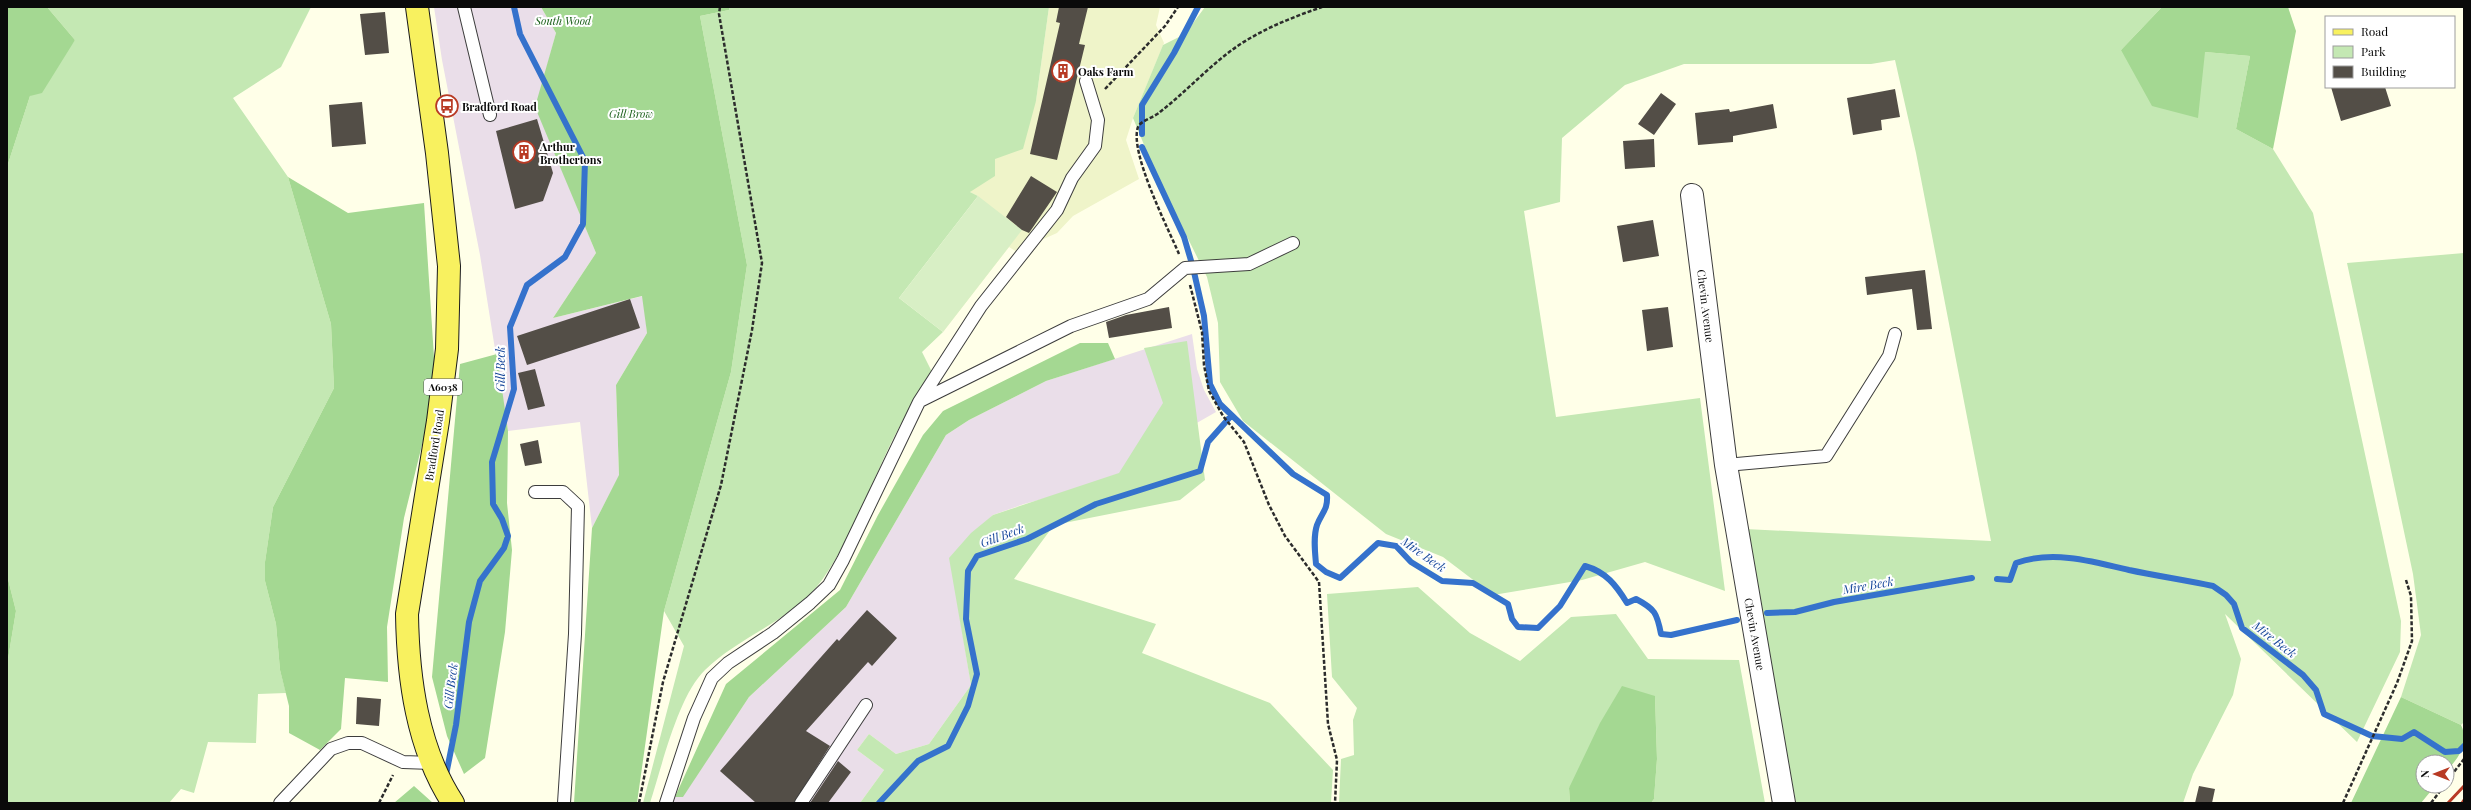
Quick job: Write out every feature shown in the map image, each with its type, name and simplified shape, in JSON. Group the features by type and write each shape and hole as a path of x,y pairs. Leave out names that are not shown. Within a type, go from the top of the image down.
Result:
{"main road":[{"name":"Bradford Road","path":"417,7 437,153 449,266 447,349 441,400 407,614 411,685 421,727 432,763 453,803"}],"street":[{"name":"Chevin Avenue","path":"1692,195 1726,465 1784,803"}],"lane":[{"path":"464,7 490,115"},
{"path":"666,803 694,718 712,678 728,663 792,618 829,585 843,560 920,402 981,306 1057,210 1072,178 1095,146 1098,120 1086,81"},
{"path":"920,402 1071,326 1148,299 1185,268 1249,264 1293,243"},
{"path":"1726,465 1826,456 1889,356 1895,334"},
{"path":"535,492 563,492 578,506 576,634 564,803"},
{"path":"801,803 866,705"},
{"path":"280,803 331,749 348,743 362,743 403,762 432,763"}],"path":[{"path":"639,803 663,682 720,485 752,330 762,263 719,14 720,7"},
{"path":"1091,98 1104,91 1165,26 1178,7"},
{"path":"1322,7 1289,18 1239,45 1159,114 1140,124 1137,128 1139,154 1146,180 1185,268 1202,332 1204,365 1209,391 1223,416 1244,442 1269,505 1285,536 1319,582 1328,724 1337,760 1335,803"},
{"path":"2343,803 2397,684 2412,641 2411,596 2406,580"},
{"path":"2455,771 2464,759"},
{"path":"379,803 392,775 403,762"},
{"path":"2431,803 2438,794"}],"shaded area":[{"path":"434,7 541,7 556,33 536,107 596,253 553,318 643,296 647,333 616,385 619,476 592,528 580,422 508,431 480,255 442,60"},
{"path":"1192,334 1197,369 1204,390 1216,412 1181,432 1153,469 1024,504 993,515 950,558 971,685 929,744 896,754 869,734 857,750 884,770 860,803 672,803 675,797 683,796 749,697 846,607 946,435 969,420 1046,381"}],"green space":[{"path":"7,7 47,7 75,40 42,93 30,96 7,167"},
{"path":"47,7 311,7 281,67 233,98 288,177 331,324 334,388 273,507 265,562 265,581 276,624 280,670 286,693 258,694 256,743 208,742 194,793 181,789 169,803 7,803 7,665 16,611 7,575 7,167 30,96 75,40"},
{"name":"Gill Brow","path":"541,7 729,7 729,10 700,16 747,265 731,372 664,611 637,803 574,803 592,528 619,475 616,385 647,333 642,296 553,318 596,253 535,107 556,33"},
{"path":"729,7 1049,7 1036,101 1023,149 995,159 995,176 970,192 978,196 899,298 943,332 922,352 932,372 905,417 882,462 842,548 822,580 810,594 796,606 719,658 705,670 695,682 672,732 650,803 643,803 684,646 664,611 731,372 747,265 700,16 729,10"},
{"name":"Oaks Farm","path":"1049,7 1160,7 1156,25 1164,43 1133,118 1126,140 1139,179 1073,216 1057,233 1039,241 1027,258 1009,247 943,332 978,196 970,192 1036,101"},
{"path":"1205,7 2162,7 2121,50 2205,52 2250,56 2236,129 2273,149 2313,213 2401,621 2400,652 2357,742 2225,614 2241,659 2233,695 2193,774 2183,803 1796,803 1745,529 1991,541 1916,153 1895,60 1871,64 1684,64 1625,85 1562,138 1560,202 1524,211 1556,417 1700,398 1725,591 1645,562 1582,580 1493,595 1443,557 1386,534 1243,421 1220,382 1218,323 1207,277 1156,174 1133,118 1163,45 1185,34"},
{"path":"2162,7 2288,7 2296,31 2273,149 2236,129 2250,56 2205,52 2198,118 2152,106 2121,50"},
{"path":"288,177 348,213 424,203 436,388 404,518 387,627 388,682 345,678 341,729 320,750 289,733 289,706 280,670 276,624 265,581 265,562 273,507 334,388 331,324"},
{"path":"978,196 1022,230 943,332 899,298"},
{"path":"2464,253 2464,722 2461,725 2401,697 2421,635 2413,574 2347,263"},
{"path":"1187,341 1205,480 1180,500 1054,525 1014,579 1156,624 1142,653 1270,703 1333,770 1331,803 860,803 884,770 857,750 869,734 896,754 929,744 971,685 949,558 971,533 993,515 1119,473 1163,403 1144,348"},
{"path":"1080,343 1108,343 1115,359 1046,381 969,420 946,435 846,607 749,697 683,797 675,797 726,684 840,590 878,515 923,435 943,411"},
{"path":"497,354 508,431 507,503 512,550 505,632 485,758 464,774 447,736 432,677 460,364"},
{"path":"7,575 16,611 7,665"},
{"path":"1418,587 1470,633 1520,661 1571,617 1616,614 1648,659 1739,660 1765,803 1651,803 1654,799 1657,759 1655,696 1569,788 1570,803 1339,803 1341,759 1354,755 1353,720 1357,708 1332,677 1327,594"},
{"path":"1622,686 1655,696 1657,759 1654,799 1651,803 1570,803 1569,788 1600,723"},
{"path":"2401,697 2461,725 2464,744 2455,761 2455,754 2415,754 2415,794 2428,794 2421,803 2351,803"},
{"path":"414,786 433,803 394,803"}],"building":[{"path":"1059,7 1088,7 1079,44 1085,45 1057,160 1030,154 1060,23 1056,22"},
{"path":"385,12 389,53 365,55 360,14"},
{"path":"2331,88 2385,88 2391,106 2341,121"},
{"path":"1895,89 1900,117 1881,120 1882,130 1853,135 1847,98"},
{"path":"1661,93 1676,104 1654,135 1638,124"},
{"path":"362,102 366,144 332,147 329,105"},
{"path":"1773,104 1777,128 1733,136 1733,142 1698,145 1695,113 1729,109 1730,112"},
{"name":"Arthur Brothertons","path":"537,119 553,173 543,201 515,209 496,131"},
{"path":"1654,139 1655,167 1625,169 1623,141"},
{"path":"1031,176 1057,192 1029,233 1022,230 1006,217"},
{"path":"1653,220 1659,256 1623,262 1617,226"},
{"path":"1925,270 1932,329 1917,330 1912,289 1867,295 1865,277"},
{"path":"630,299 640,328 527,365 517,336"},
{"path":"1169,307 1172,328 1109,338 1106,322 1126,315"},
{"path":"1668,307 1673,347 1647,351 1642,310"},
{"path":"535,369 545,406 528,410 518,373"},
{"path":"538,440 542,463 525,466 520,444"},
{"path":"867,610 897,638 872,666 868,662 806,731 830,746 794,803 756,803 720,771 837,639 839,641"},
{"path":"357,697 381,699 379,726 356,724"},
{"path":"838,761 851,772 828,803 810,803"},
{"path":"2199,786 2215,789 2212,803 2195,803"}],"waterway":[{"name":"Gill Beck","path":"446,775 456,725 469,622 480,581 504,548 508,536 502,519 493,504 492,462 514,389 510,327 527,285 565,257 583,224 585,161 520,34 514,7"},
{"path":"1142,134 1142,105 1174,53 1198,7"},
{"path":"1142,147 1184,237 1192,264"},
{"name":"Mire Beck","path":"1194,272 1204,316 1210,384 1220,404 1293,474 1327,495 1327,504 1317,525 1315,539 1316,564 1326,572 1340,578 1378,543 1396,546 1411,562 1442,581 1473,583 1508,604 1512,619 1518,627 1538,628 1560,606 1585,566 1599,572 1610,580 1619,590 1627,603 1636,599 1651,609 1656,616 1661,634 1671,635 1737,620"},
{"name":"Gill Beck","path":"879,803 918,761 948,746 968,706 977,674 966,619 968,571 977,556 1027,539 1096,504 1200,471 1208,442 1231,416"},
{"name":"Mire Beck","path":"1997,579 2010,580 2016,563 2030,559 2058,557 2086,560 2213,586 2226,595 2234,604 2242,628 2303,675 2316,690 2324,714 2372,736 2402,739 2414,732 2445,752 2459,751 2464,746"},
{"name":"Mire Beck","path":"1767,613 1795,612 1834,602 1972,578"}],"railway":[{"path":"2448,803 2464,786"}],"place":[{"name":"Oaks Farm","path":"1063,71"},
{"name":"Bradford Road","path":"447,106"},
{"name":"Arthur Brothertons","path":"524,152"}],"park label":[{"name":"South Wood","path":"563,20"}]}
